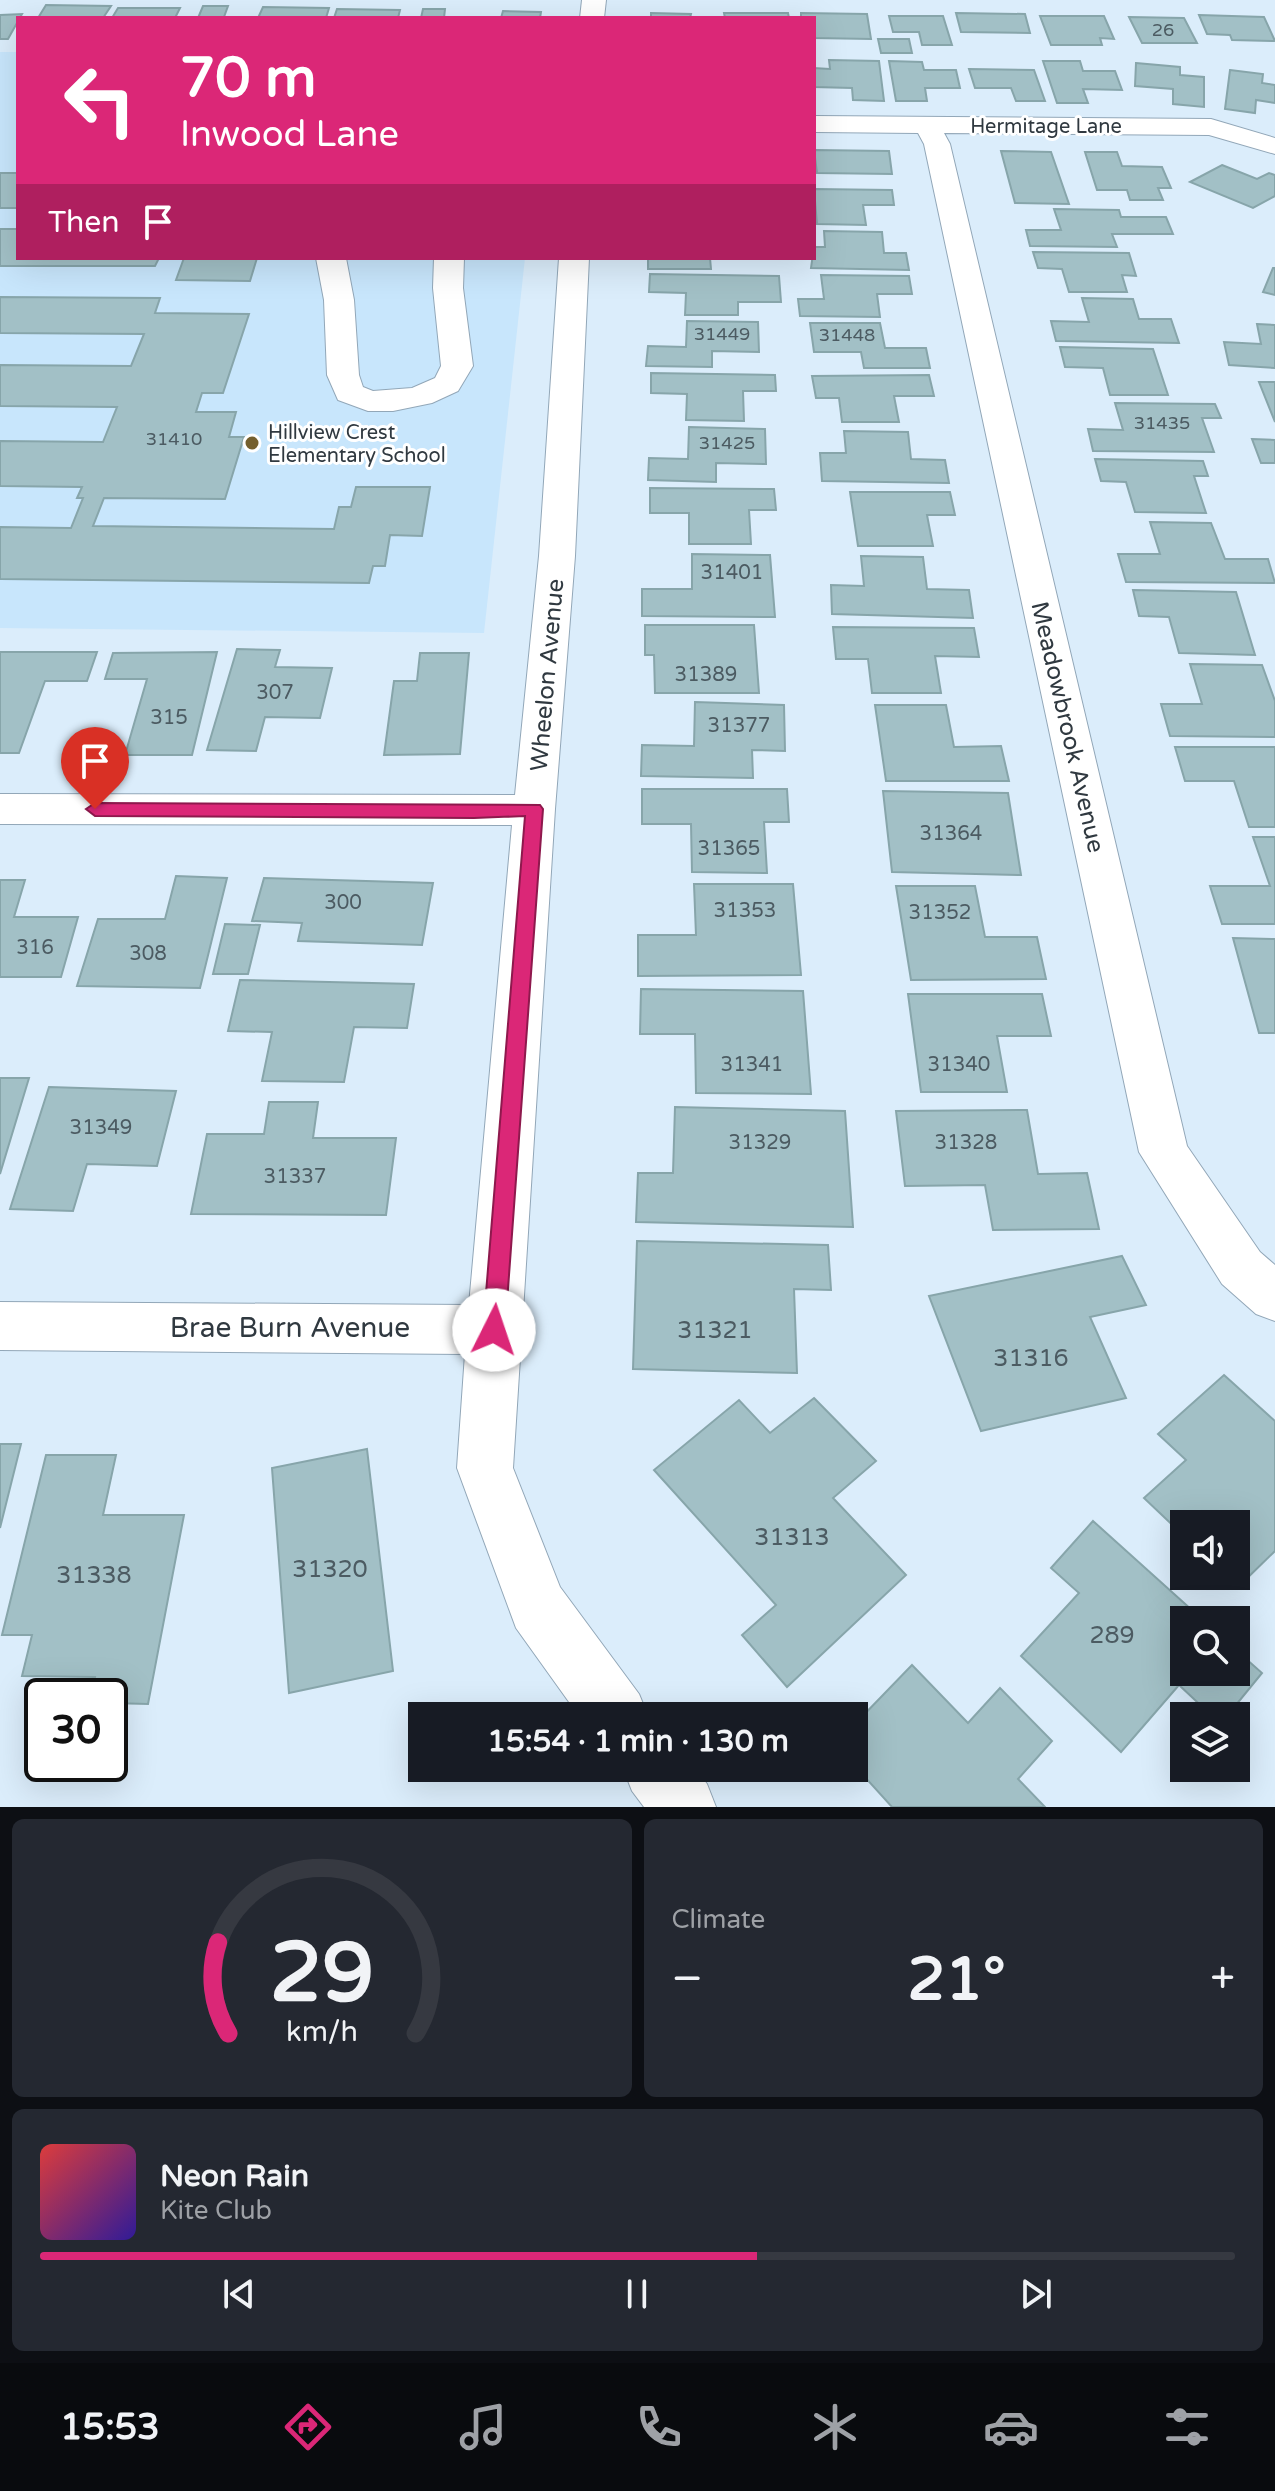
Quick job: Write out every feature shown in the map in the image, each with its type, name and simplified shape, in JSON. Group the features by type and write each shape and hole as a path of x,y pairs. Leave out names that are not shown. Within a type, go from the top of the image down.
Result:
{"street":[{"name":"Hermitage Lane","path":"816,124 1211,127 1275,146"},
{"name":"Meadowbrook Avenue","path":"927,125 937,144 1164,1152 1241,1268 1275,1297"},
{"path":"331,260 339,300 343,375 349,393 368,401 421,396 447,384 457,366 448,288 449,260"},
{"name":"Wheelon Avenue","path":"494,1330 557,556 574,260"},
{"path":"0,809 474,812 534,809"},
{"name":"Brae Burn Avenue","path":"0,1326 494,1330"},
{"path":"494,1330 485,1468 537,1607 607,1702"},
{"path":"665,1782 684,1807"}],"shaded area":[{"name":"Hillview Crest Elementary School","path":"0,52 16,52 16,260 525,260 484,633 0,628"}],"building":[{"path":"46,5 111,6 104,16 39,16"},
{"path":"203,6 228,6 224,16 199,16"},
{"path":"263,7 329,8 327,16 259,16"},
{"path":"118,8 180,8 176,16 113,16"},
{"path":"337,9 400,10 398,16 335,16"},
{"path":"423,9 445,9 444,16 421,16"},
{"path":"503,11 541,12 540,16 502,16"},
{"path":"651,13 691,14 690,16 651,16"},
{"path":"724,13 788,13 789,16 725,16"},
{"path":"801,13 867,14 871,39 816,38 816,16 801,16"},
{"path":"956,13 1025,14 1030,33 961,32"},
{"path":"22,14 16,16 16,25 8,39 0,39 0,15"},
{"path":"1199,15 1264,17 1275,41 1232,40 1230,35 1207,34"},
{"path":"889,16 943,16 952,45 922,45 919,32 893,32"},
{"path":"1040,16 1104,16 1114,39 1100,38 1102,45 1051,45"},
{"path":"1129,17 1184,18 1197,43 1142,43"},
{"path":"878,39 909,39 912,53 881,53"},
{"path":"829,60 879,61 884,101 853,100 852,88 816,87 816,68 830,69"},
{"path":"889,61 922,62 924,70 956,70 960,88 925,88 927,101 896,101"},
{"path":"1043,61 1080,61 1083,71 1115,71 1122,90 1083,89 1088,103 1057,103"},
{"path":"1136,63 1180,67 1180,75 1204,77 1204,107 1173,104 1173,89 1135,86"},
{"path":"969,69 1034,70 1045,101 1016,101 1011,88 975,88"},
{"path":"1230,70 1263,74 1262,83 1275,85 1275,103 1256,100 1255,113 1225,109"},
{"path":"816,150 889,151 892,174 817,173"},
{"path":"1001,151 1051,152 1069,204 1015,203"},
{"path":"1085,152 1117,152 1122,166 1162,167 1171,188 1158,188 1163,200 1130,200 1127,190 1097,190"},
{"path":"1222,165 1257,179 1269,173 1275,175 1275,196 1253,208 1190,182"},
{"path":"0,173 16,173 16,208 0,208"},
{"path":"816,189 892,190 894,205 863,205 866,225 817,224"},
{"path":"1054,209 1119,210 1121,217 1166,217 1173,234 1112,234 1117,247 1030,246 1026,230 1061,230"},
{"path":"0,229 16,229 16,260 158,260 155,266 0,266"},
{"path":"824,231 882,232 884,253 906,253 909,270 811,268 812,260 816,260 816,247 825,247"},
{"path":"1033,252 1129,253 1136,276 1122,275 1127,292 1069,292 1062,269 1038,268"},
{"path":"183,260 256,260 250,281 176,280"},
{"path":"648,260 710,260 711,269 648,269"},
{"path":"1275,268 1275,295 1263,292"},
{"path":"650,274 779,276 781,302 738,302 738,315 685,315 686,293 649,292"},
{"path":"821,275 909,276 912,294 877,294 880,317 800,316 798,299 824,299"},
{"path":"0,297 160,298 155,313 249,314 223,393 202,393 196,412 236,412 229,437 244,437 225,499 104,498 93,526 334,529 339,507 351,507 356,487 430,487 422,536 390,535 385,566 373,566 369,583 0,579 0,527 71,528 83,498 77,498 82,487 0,486 0,441 103,442 117,407 0,406 0,365 131,366 144,334 0,333"},
{"path":"1082,298 1133,299 1139,319 1171,319 1179,343 1056,341 1051,321 1089,322"},
{"path":"687,321 758,322 759,352 712,351 712,367 646,366 648,346 686,347"},
{"path":"810,323 880,323 885,348 926,348 930,368 864,368 861,352 814,352"},
{"path":"1257,324 1275,325 1275,368 1229,365 1224,342 1261,344"},
{"path":"1060,347 1153,349 1168,395 1110,395 1103,368 1065,367"},
{"path":"651,373 775,375 776,391 743,391 744,421 686,420 687,394 651,393"},
{"path":"929,375 934,396 894,396 899,422 842,422 839,398 816,398 812,376"},
{"path":"1259,382 1275,382 1275,422"},
{"path":"1115,403 1215,404 1221,418 1202,418 1214,452 1093,451 1088,429 1123,430"},
{"path":"689,427 765,429 766,464 716,463 716,482 648,480 649,458 688,459"},
{"path":"844,431 908,432 911,459 945,460 949,483 822,481 820,453 846,453"},
{"path":"1252,439 1275,440 1275,463 1261,463"},
{"path":"1095,459 1203,461 1208,476 1194,476 1206,513 1135,512 1126,482 1101,481"},
{"path":"650,488 774,489 776,510 749,510 751,544 689,544 689,513 650,513"},
{"path":"850,492 950,492 955,515 927,515 933,546 858,546"},
{"path":"1150,522 1211,523 1225,559 1268,559 1275,583 1126,582 1118,554 1160,554"},
{"path":"692,554 770,555 775,617 642,616 642,589 692,589"},
{"path":"861,556 923,557 927,589 969,590 973,618 832,614 831,585 864,586"},
{"path":"1133,590 1236,592 1255,655 1179,653 1169,617 1139,616"},
{"path":"645,625 754,625 759,693 655,693 654,655 645,655"},
{"path":"833,627 974,628 979,657 935,656 941,693 872,693 868,659 836,659"},
{"path":"237,649 280,650 275,667 332,668 320,718 265,717 256,751 207,750"},
{"path":"0,652 97,652 87,681 45,681 19,753 0,753"},
{"path":"217,652 192,755 125,755 147,679 105,679 113,653"},
{"path":"420,653 469,653 460,754 384,755 394,681 417,681"},
{"path":"1190,664 1262,665 1275,701 1275,737 1170,736 1161,704 1202,704"},
{"path":"695,702 784,705 785,751 752,750 753,778 641,776 642,745 694,746"},
{"path":"875,705 946,705 954,747 1001,746 1009,781 886,781"},
{"path":"1175,747 1275,747 1275,827 1249,827 1234,781 1185,781"},
{"path":"642,789 787,789 789,822 764,822 767,873 692,872 691,824 642,824"},
{"path":"883,791 1008,793 1021,875 892,872"},
{"path":"1253,837 1275,837 1275,924 1222,924 1210,886 1270,886"},
{"path":"176,876 227,878 200,988 77,986 98,919 165,919"},
{"path":"264,878 433,883 422,945 298,941 302,923 252,921"},
{"path":"0,880 25,880 14,917 78,917 61,977 0,977"},
{"path":"694,884 793,884 801,975 638,976 638,935 696,935"},
{"path":"896,886 975,886 985,937 1037,937 1046,979 911,980"},
{"path":"225,924 260,925 248,974 213,974"},
{"path":"1233,938 1275,939 1275,1033 1259,1033"},
{"path":"240,980 414,984 407,1028 354,1027 344,1082 262,1081 272,1032 228,1031"},
{"path":"641,989 803,991 811,1094 696,1093 695,1034 640,1034"},
{"path":"908,994 1042,994 1051,1036 997,1036 1007,1092 921,1092"},
{"path":"0,1078 29,1078 0,1174"},
{"path":"49,1087 176,1091 157,1166 87,1164 73,1211 10,1209"},
{"path":"269,1102 318,1102 313,1138 396,1138 386,1215 191,1214 207,1134 264,1134"},
{"path":"675,1107 845,1111 853,1227 636,1222 638,1173 673,1173"},
{"path":"1027,1110 1038,1174 1087,1173 1099,1229 993,1230 985,1185 905,1186 896,1111"},
{"path":"637,1241 828,1245 831,1290 794,1289 797,1373 633,1369"},
{"path":"1122,1256 1146,1305 1090,1317 1126,1398 981,1431 929,1296"},
{"path":"1224,1375 1275,1421 1275,1551 1250,1575 1250,1510 1170,1510 1170,1523 1144,1498 1186,1460 1158,1434"},
{"path":"814,1398 876,1461 833,1498 906,1575 787,1687 742,1635 776,1605 654,1470 739,1400 770,1433"},
{"path":"0,1444 21,1444 0,1528"},
{"path":"367,1449 393,1671 289,1693 272,1468"},
{"path":"46,1455 116,1455 103,1515 184,1515 148,1704 128,1703 128,1678 22,1676 32,1635 2,1635"},
{"path":"1093,1521 1187,1606 1170,1606 1170,1686 1178,1686 1121,1752 1021,1656 1079,1593 1051,1568"},
{"path":"1250,1662 1262,1673 1238,1702 1197,1702 1180,1686 1250,1686"},
{"path":"912,1665 968,1723 1000,1688 1052,1741 1018,1779 1045,1807 892,1807 868,1780 868,1711"}],"place":[{"name":"Hillview Crest Elementary School","path":"252,443"}],"route":[{"path":"95,809 474,812 534,809 494,1330"}]}
